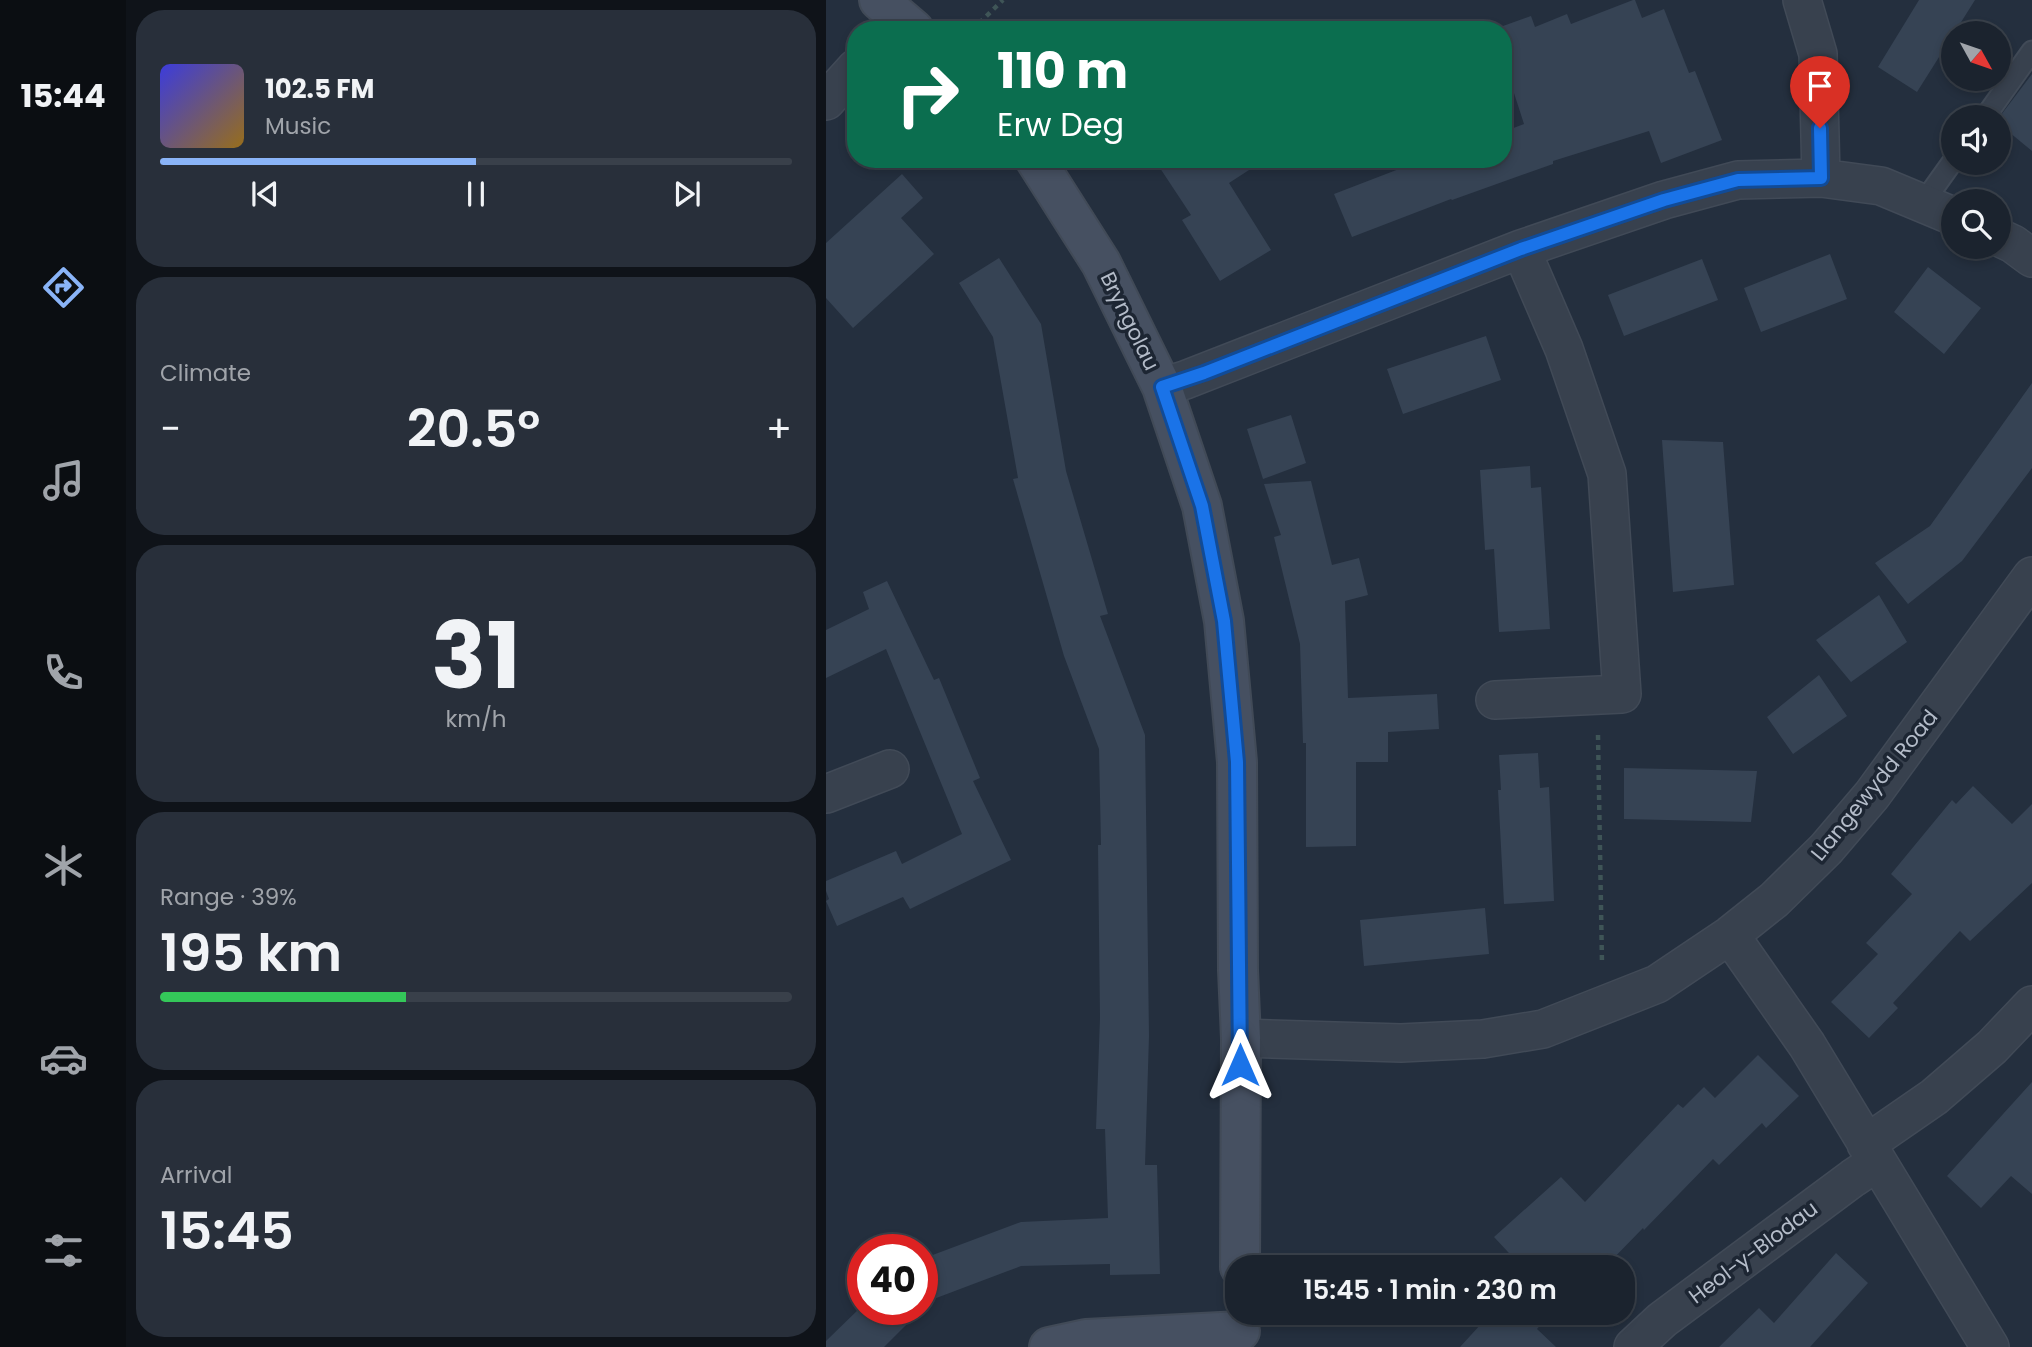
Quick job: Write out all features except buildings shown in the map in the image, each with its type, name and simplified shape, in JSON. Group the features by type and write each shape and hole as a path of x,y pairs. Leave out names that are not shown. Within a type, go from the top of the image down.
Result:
{"street":[{"path":"1802,0 1818,54 1821,178"},
{"path":"826,101 847,78"},
{"name":"Bryngolau","path":"1041,168 1101,263 1162,387 1202,506 1224,621 1237,762 1241,1038 1240,1255"},
{"path":"1162,387 1521,249 1664,200 1738,180 1821,178 1881,186 1938,209"},
{"path":"2011,244 2032,258"},
{"path":"1495,700 1623,693 1607,474 1564,349 1521,249"},
{"name":"Llangewydd Road","path":"1241,1038 1401,1043 1483,1039 1544,1029 1657,984 1730,935 1774,900 1826,849 1872,795 2032,576"},
{"path":"826,794 890,769"},
{"path":"1730,935 1807,1045 1990,1347"},
{"name":"Heol-y-Blodau","path":"1633,1347 1662,1320 1842,1186 1871,1153 1992,1047 2032,1005"},
{"path":"1049,1347 1086,1339 1209,1334 1240,1330"}],"lane":[{"path":"1993,105 2032,51"},
{"path":"1938,209 1949,175"}],"path":[{"path":"981,21 1003,0"},
{"path":"1603,1007 1623,693"}],"route":[{"path":"1240,1065 1237,762 1224,621 1202,506 1162,387 1521,249 1664,200 1738,180 1821,178 1820,128"}]}
